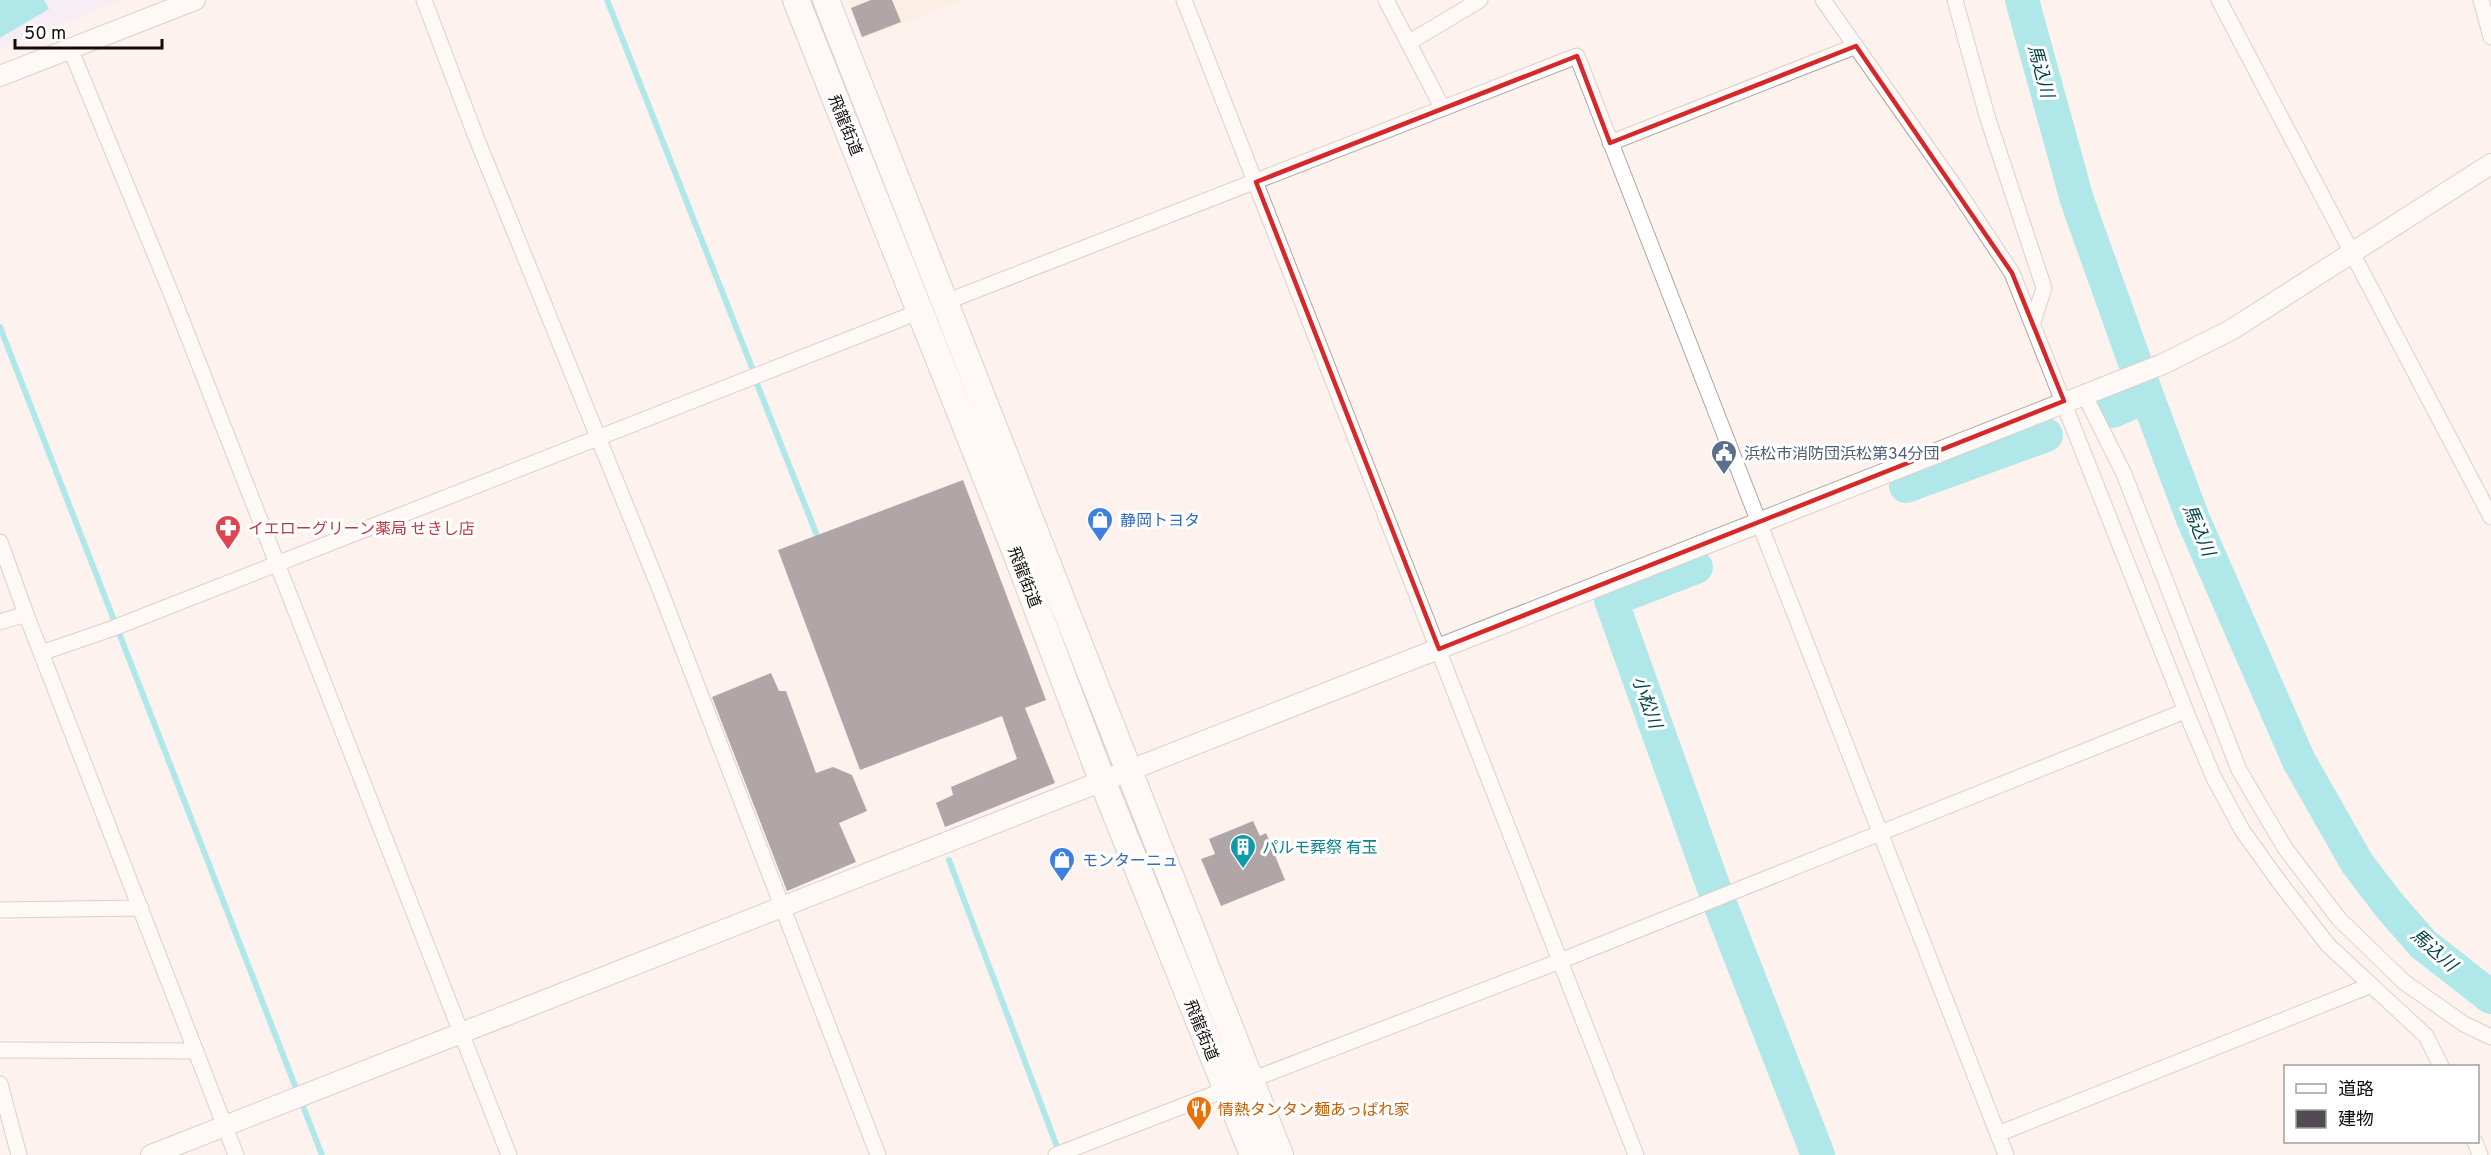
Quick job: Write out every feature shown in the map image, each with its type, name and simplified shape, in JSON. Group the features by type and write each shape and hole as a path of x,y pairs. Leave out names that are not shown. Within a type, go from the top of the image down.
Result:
{"highway":[{"name":"飛龍街道","path":"796,0 932,307 1128,770 1280,1155"},
{"name":"飛龍街道","path":"826,0 932,307 1102,780 1253,1155"}],"street":[{"path":"0,76 195,0"},
{"path":"424,0 476,137 659,587 879,1155"},
{"path":"1185,0 1636,1155"},
{"path":"1386,0 1442,107"},
{"path":"1408,43 1480,0"},
{"path":"1823,0 1953,184 2012,273 2186,711 2214,778 2242,830 2328,945 2369,986 2426,1036 2440,1065"},
{"path":"1955,0 1987,116 2044,288 2033,322"},
{"path":"2219,0 2491,516"},
{"path":"2481,0 2491,37"},
{"path":"1610,143 1856,46"},
{"path":"70,48 173,298 509,1155"},
{"path":"41,653 116,627 597,437 1577,56 1969,1066 2006,1155"},
{"path":"151,1155 2163,364 2231,330 2491,164"},
{"path":"2084,394 2124,474 2239,770 2285,848 2339,919 2404,982 2464,1024 2491,1037"},
{"path":"0,542 236,1155"},
{"path":"0,622 26,614"},
{"path":"1251,1080 1560,961 2186,711"},
{"path":"0,910 141,908"},
{"path":"1998,1134 2369,986"},
{"path":"0,1050 196,1051"},
{"path":"0,1084 19,1155"},
{"path":"1061,1153 1227,1089"}],"highlighted area":[{"path":"1856,46 2012,273 2064,401 1439,649 1256,182 1577,56 1610,143"}],"shaded area":[{"path":"0,0 121,0 0,49"},
{"path":"847,0 963,0 862,39"}],"water":[{"path":"0,0 44,0 49,9 0,38"}],"building":[{"path":"871,0 892,0 901,22 862,37 851,8"},
{"path":"963,480 1046,700 1025,708 1055,783 945,827 936,803 953,795 951,787 1017,759 1002,716 860,770 778,550"},
{"path":"771,673 779,691 786,691 816,773 833,767 852,775 867,811 839,823 856,862 787,891 712,697"},
{"name":"パルモ葬祭 有玉","path":"1253,821 1260,836 1266,833 1285,880 1221,906 1201,859 1215,854 1209,839"}],"waterway":[{"path":"607,0 753,370"},
{"name":"馬込川","path":"2022,0 2077,200 2147,396 2193,519 2299,761 2357,863 2389,905 2423,944 2491,997"},
{"path":"0,327 322,1155"},
{"path":"757,384 816,533"},
{"name":"小松川","path":"2112,411 2147,396"},
{"name":"小松川","path":"1906,486 2046,435"},
{"name":"小松川","path":"1696,567 1611,600 1715,891"},
{"path":"949,860 1059,1152"},
{"name":"小松川","path":"1720,904 1818,1155"}],"place":[{"name":"浜松市消防団浜松第34分団","path":"1724,476"},
{"name":"静岡トヨタ","path":"1100,543"},
{"name":"イエローグリーン薬局 せきし店","path":"228,551"},
{"name":"パルモ葬祭 有玉","path":"1243,870"},
{"name":"モンターニュ","path":"1062,883"},
{"name":"情熱タンタン麺あっぱれ家","path":"1199,1132"}]}
